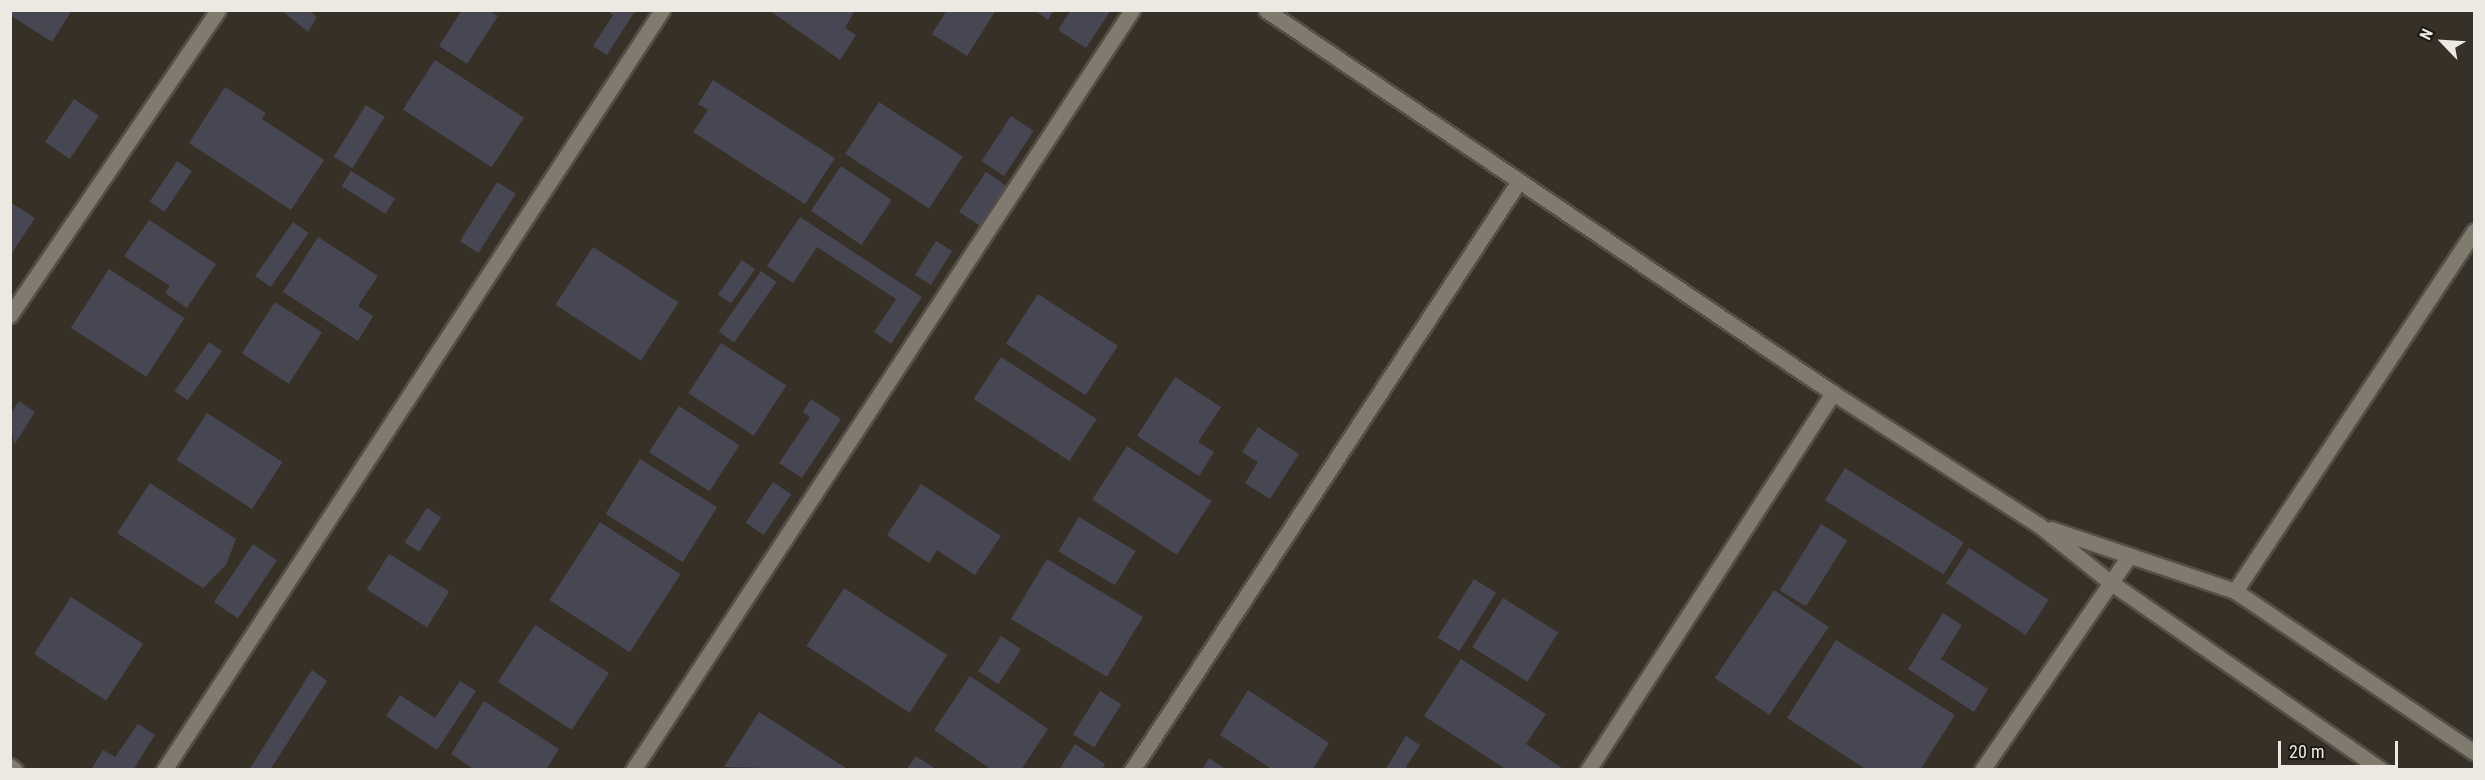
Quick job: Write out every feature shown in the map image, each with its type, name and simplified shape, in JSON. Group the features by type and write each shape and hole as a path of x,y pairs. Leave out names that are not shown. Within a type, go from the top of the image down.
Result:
{"street":[{"path":"10,315 218,10"},
{"path":"164,770 662,10"},
{"path":"633,770 1132,10"},
{"path":"1266,10 1833,393 2039,525 2110,582 2382,770"},
{"path":"1132,770 1519,181"},
{"path":"2235,591 2475,231"},
{"path":"1588,770 1833,393"},
{"path":"2039,525 2235,591 2475,752"},
{"path":"1982,770 2129,556"},
{"path":"10,766 15,770"}],"building":[{"path":"10,10 72,10 52,42 10,15"},
{"path":"281,10 308,10 317,17 308,32"},
{"path":"462,10 489,10 498,16 467,64 439,46"},
{"path":"606,10 635,11 607,55 593,46 613,15"},
{"path":"769,10 855,10 845,28 856,35 840,60"},
{"path":"947,10 996,10 967,56 932,34"},
{"path":"1034,10 1054,10 1048,20"},
{"path":"1071,10 1111,10 1086,48 1058,30"},
{"path":"435,60 524,118 492,167 403,109"},
{"path":"713,80 835,158 805,204 693,132 708,110 698,104"},
{"path":"225,87 266,113 262,119 324,160 291,210 189,143"},
{"path":"74,99 99,116 70,159 45,142"},
{"path":"879,102 963,156 929,208 845,154"},
{"path":"366,105 385,117 352,168 334,157"},
{"path":"1011,116 1034,131 1004,176 982,161"},
{"path":"177,161 192,171 165,212 150,202"},
{"path":"841,166 892,200 861,245 811,211"},
{"path":"351,171 395,199 386,214 341,186"},
{"path":"986,172 1008,187 982,227 959,212"},
{"path":"497,182 516,194 479,253 460,241"},
{"path":"10,202 35,218 10,256"},
{"path":"800,217 922,297 891,344 874,332 896,299 817,247 793,283 767,266"},
{"path":"149,220 216,264 187,308 165,293 170,286 124,256"},
{"path":"293,222 309,233 271,287 255,276"},
{"path":"318,237 378,276 358,306 373,316 358,341 283,292"},
{"path":"936,241 952,251 931,285 915,275"},
{"path":"593,247 679,303 641,360 555,305"},
{"path":"742,260 755,269 731,304 718,294"},
{"path":"109,269 184,318 146,377 71,328"},
{"path":"761,271 777,282 734,343 719,332"},
{"path":"1038,294 1118,346 1086,395 1006,343"},
{"path":"275,302 322,332 289,384 242,353"},
{"path":"209,342 222,351 188,400 175,391"},
{"path":"721,343 786,385 754,436 688,393"},
{"path":"1001,357 1097,419 1069,461 974,399"},
{"path":"1175,377 1221,407 1198,442 1214,452 1199,476 1137,436"},
{"path":"811,399 841,419 802,478 779,463 810,417 803,412"},
{"path":"19,401 35,412 14,445 10,415"},
{"path":"679,406 739,445 709,491 649,452"},
{"path":"207,413 282,462 252,509 177,460"},
{"path":"1258,427 1299,454 1270,499 1245,483 1258,462 1242,452"},
{"path":"1127,446 1212,501 1177,555 1092,500"},
{"path":"640,459 717,507 683,562 606,514"},
{"path":"1845,468 1964,542 1944,574 1825,500"},
{"path":"773,482 791,494 764,535 746,523"},
{"path":"150,483 236,539 226,565 203,588 117,533"},
{"path":"921,484 1001,536 975,575 937,550 929,563 887,535"},
{"path":"427,508 441,517 419,552 405,542"},
{"path":"1079,517 1136,551 1115,585 1058,551"},
{"path":"600,522 681,574 630,652 549,600"},
{"path":"1821,524 1847,540 1806,607 1780,590"},
{"path":"253,544 277,560 238,618 214,602"},
{"path":"1969,548 2049,600 2026,635 1946,583"},
{"path":"389,554 449,592 427,627 367,590"},
{"path":"1047,559 1143,617 1107,677 1011,619"},
{"path":"1474,579 1496,593 1459,651 1437,638"},
{"path":"844,588 947,655 910,713 806,646"},
{"path":"1774,590 1829,627 1769,715 1715,678"},
{"path":"71,597 143,644 106,701 34,654"},
{"path":"1503,598 1558,632 1527,682 1472,647"},
{"path":"1943,613 1962,625 1941,659 1988,689 1974,712 1908,669"},
{"path":"535,625 609,673 572,730 498,682"},
{"path":"1001,636 1021,649 998,684 978,671"},
{"path":"1836,640 1955,715 1920,770 1867,770 1787,718"},
{"path":"1461,659 1546,714 1526,744 1565,770 1507,770 1424,716"},
{"path":"312,670 327,681 270,770 249,770"},
{"path":"970,676 1048,729 1021,770 992,770 934,730"},
{"path":"460,681 476,691 437,750 386,716 400,695 435,718"},
{"path":"1248,690 1329,743 1312,770 1273,770 1220,735"},
{"path":"1100,691 1121,704 1094,747 1073,734"},
{"path":"484,701 559,749 546,770 475,770 451,754"},
{"path":"759,712 849,770 724,767"},
{"path":"138,724 155,735 133,770 91,770 103,750 115,757"},
{"path":"1406,736 1420,745 1406,767 1410,770 1385,770"},
{"path":"1075,744 1105,764 1102,770 1059,770"},
{"path":"916,756 937,770 906,770"},
{"path":"1209,758 1227,770 1202,770"}]}
